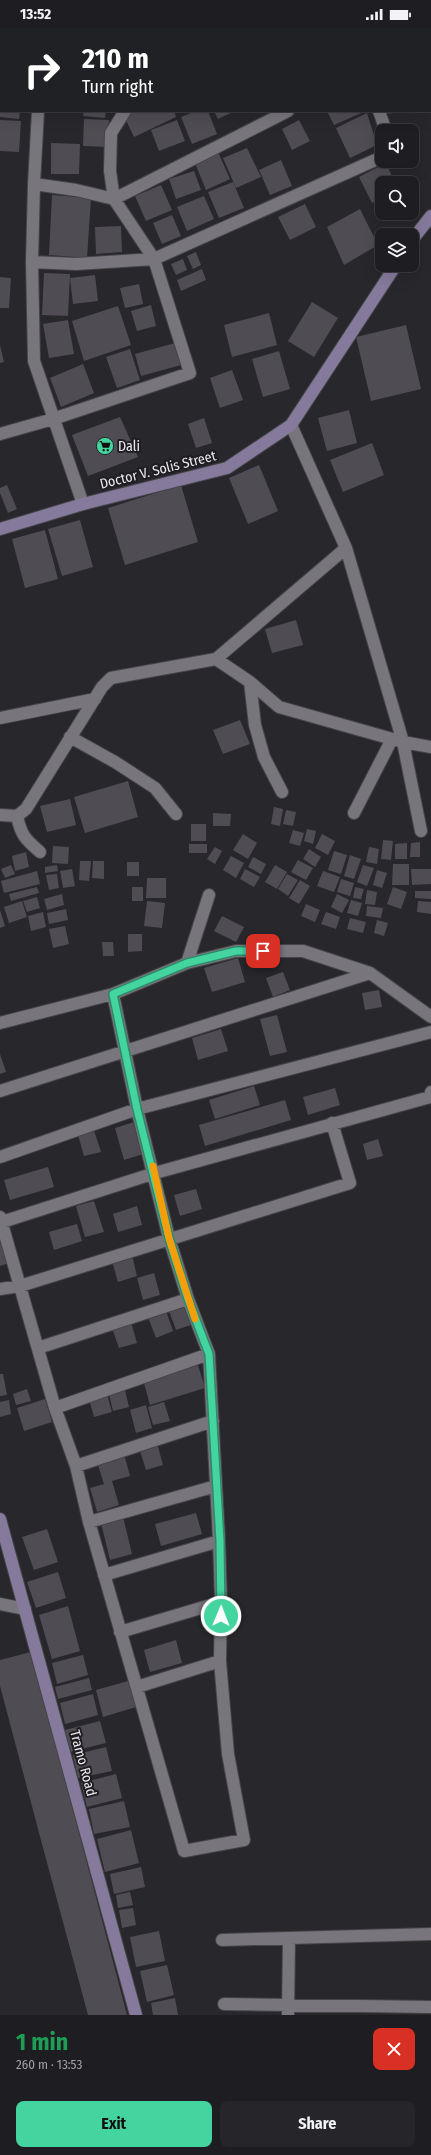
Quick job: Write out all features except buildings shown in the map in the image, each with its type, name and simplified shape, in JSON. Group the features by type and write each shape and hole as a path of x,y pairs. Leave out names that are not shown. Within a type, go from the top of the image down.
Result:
{"street":[{"path":"38,112 32,262 34,361 83,504"},
{"path":"0,434 53,420 190,373 154,259 114,199 110,171 111,133 124,112"},
{"path":"34,184 76,190 114,199 286,112"},
{"path":"379,112 384,124"},
{"path":"32,262 76,264 154,259 375,160"},
{"path":"419,231 431,216"},
{"name":"Doctor V. Solis Street","path":"0,529 83,504 226,468 291,425 391,272"},
{"path":"291,425 346,548 421,831"},
{"path":"0,815 17,816 26,809 70,737 111,678 216,658 346,548"},
{"path":"216,658 250,682 279,707 397,740 431,747"},
{"path":"250,682 254,725 264,758 282,792"},
{"path":"0,718 95,699"},
{"path":"70,737 115,762 155,788 176,814"},
{"path":"354,813 397,740"},
{"path":"17,816 20,832 26,840 40,852"},
{"path":"187,963 209,895"},
{"path":"0,1023 113,994 187,963 236,951 303,951 370,973 431,1017"},
{"path":"0,1091 370,973"},
{"path":"113,994 137,1109 155,1173 169,1238 188,1299 209,1354 220,1541 222,1602 220,1661 228,1754 244,1840 184,1851 89,1522 76,1466 55,1408 1,1220 155,1173 430,1097 431,1092"},
{"path":"0,1157 137,1109 431,1032"},
{"path":"0,1289 20,1286 169,1238 350,1183 332,1124"},
{"path":"38,1348 188,1299"},
{"path":"55,1408 209,1354"},
{"path":"76,1466 213,1421"},
{"path":"89,1522 216,1486"},
{"name":"Tramo Road","path":"0,1519 136,2015"},
{"path":"104,1575 220,1541"},
{"path":"120,1632 222,1602"},
{"path":"0,1604 25,1609"},
{"path":"137,1687 220,1661"},
{"path":"222,1940 431,1934"},
{"path":"288,2010 289,1938"},
{"path":"224,2004 288,2010 431,2007"}],"slow traffic":[{"path":"153,1166 169,1238 195,1319"}],"place":[{"name":"Dali","path":"105,446"}],"route":[{"path":"221,1616 220,1541 209,1354 188,1299 169,1238 155,1173 137,1109 113,994 187,963 236,951 263,951"}]}
